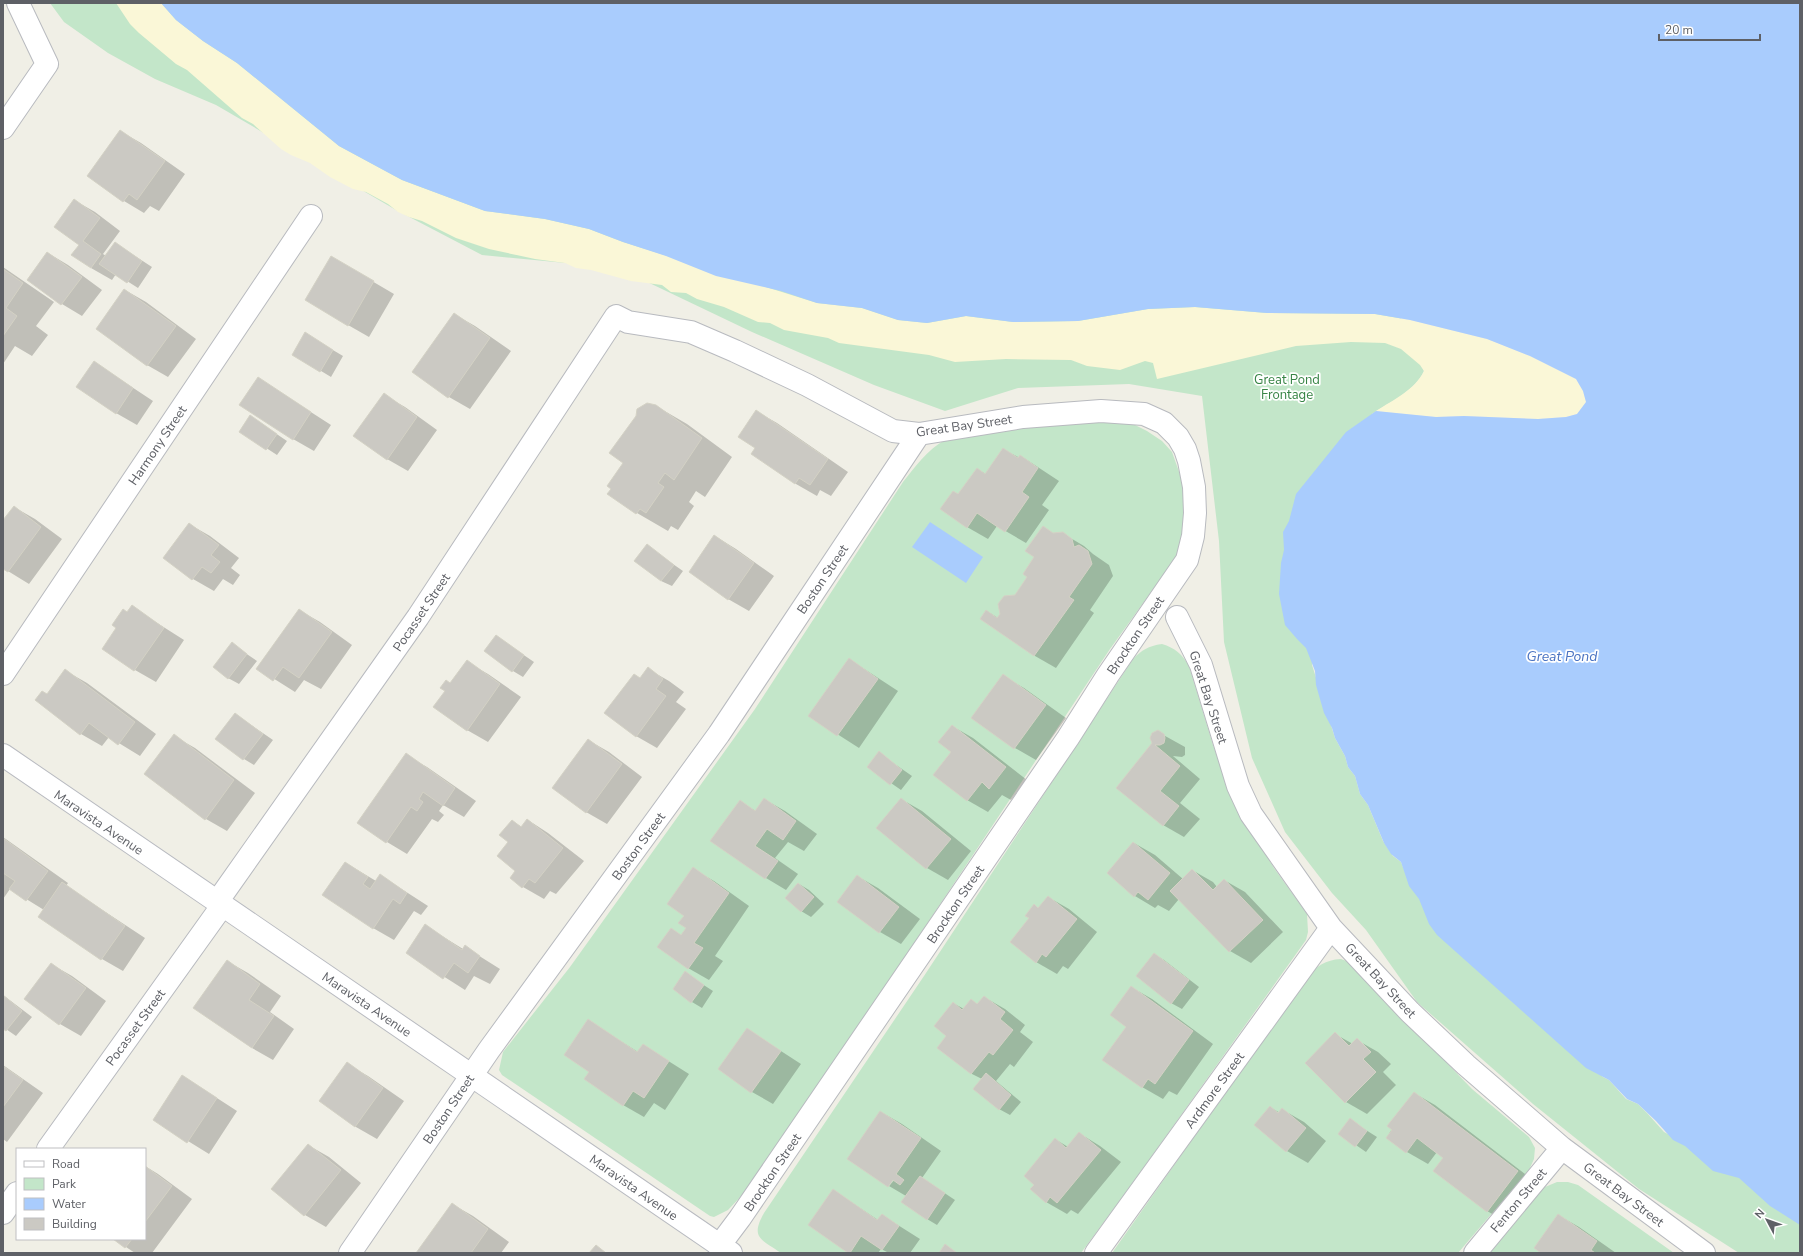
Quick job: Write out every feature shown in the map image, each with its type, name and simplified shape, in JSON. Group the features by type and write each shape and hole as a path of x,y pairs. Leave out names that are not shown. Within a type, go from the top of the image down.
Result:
{"street":[{"path":"3,128 47,64 18,3"},
{"name":"Harmony Street","path":"3,674 311,216"},
{"name":"Great Bay Street","path":"616,316 628,322 691,332 800,382 893,431 919,434 1023,417 1101,410 1144,414 1164,423 1178,438 1185,449 1189,461 1194,487 1195,513 1193,536 1187,560"},
{"name":"Pocasset Street","path":"49,1148 220,904 418,617 616,316"},
{"name":"Boston Street","path":"350,1253 471,1075 719,734 919,434"},
{"name":"Brockton Street","path":"725,1250 745,1212 1068,738 1108,675 1187,560"},
{"name":"Great Bay Street","path":"1177,617 1201,665 1238,786 1251,814 1331,928 1410,1012 1466,1065 1562,1148 1704,1253"},
{"name":"Maravista Avenue","path":"3,755 725,1250"},
{"name":"Ardmore Street","path":"1096,1253 1331,928"},
{"name":"Fenton Street","path":"1474,1253 1562,1148"},
{"path":"3,1213 16,1194"}],"green space":[{"name":"Great Pond Frontage","path":"50,3 201,3 1386,284 1424,371 1415,384 1408,390 1372,414 1312,665 1335,738 1345,756 1348,767 1355,776 1360,794 1368,805 1383,841 1393,856 1401,862 1407,877 1603,1077 1609,1080 1626,1099 1638,1104 1664,1132 1800,1204 1800,1253 1739,1253 1639,1189 1533,1104 1417,1002 1366,930 1332,893 1285,832 1252,758 1224,642 1219,541 1202,396 1129,384 1018,388 945,411 874,385 752,332 618,268 482,255 396,210 216,105 155,79 108,53 64,22"},
{"path":"1071,417 1131,423 1162,441 1172,452 1183,483 1186,527 1177,556 1110,649 877,999 745,1192 728,1210 714,1217 710,1216 502,1075 499,1070 503,1052 570,967 755,709 903,482 922,459 945,440"},
{"path":"1162,644 1171,647 1178,652 1189,666 1213,745 1233,800 1274,868 1307,914 1308,932 1306,940 1081,1253 781,1253 763,1241 758,1233 760,1221 764,1213 924,976 1133,659 1146,649"},
{"path":"1341,959 1349,962 1472,1089 1529,1137 1535,1148 1534,1159 1529,1170 1458,1253 1112,1253 1307,977 1322,964"},
{"path":"1557,1182 1568,1182 1578,1185 1674,1253 1488,1253 1531,1200 1545,1187"}],"sand":[{"path":"116,3 161,3 176,20 203,41 237,63 339,146 402,180 485,211 545,219 589,229 623,242 817,303 862,308 898,320 927,323 966,316 1013,322 1078,321 1148,309 1195,307 1267,313 1375,314 1410,320 1487,339 1530,356 1576,379 1583,391 1586,402 1577,414 1566,417 1538,419 1464,416 1436,417 1376,411 1396,399 1415,384 1424,371 1420,365 1401,349 1385,343 1351,342 1296,346 1157,379 1153,363 1145,361 1120,370 1087,366 1071,360 1006,359 955,362 929,355 839,343 828,338 784,330 770,323 758,322 724,307 697,299 686,293 671,292 662,285 631,281 591,270 576,268 565,263 535,259 489,249 456,238 422,221 398,212 388,204 366,192 353,189 330,177 310,163 281,149 253,124 242,118 187,70 176,64 139,33 130,24"}],"water":[{"name":"Great Pond","path":"161,3 1800,3 1800,1225 1770,1206 1739,1178 1713,1171 1685,1146 1673,1140 1638,1104 1627,1099 1609,1080 1586,1068 1437,935 1429,924 1419,899 1409,886 1401,862 1391,854 1384,843 1368,805 1360,794 1355,776 1348,767 1345,756 1324,713 1316,685 1315,671 1306,648 1285,625 1279,594 1281,563 1284,550 1283,532 1289,521 1296,494 1346,432 1376,411 1436,417 1464,416 1538,419 1566,417 1577,414 1586,402 1583,391 1576,379 1530,356 1487,339 1410,320 1375,314 1267,313 1195,307 1148,309 1078,321 1013,322 966,316 927,323 898,320 862,308 817,303 781,291 716,276 666,256 589,229 545,219 485,211 402,180 339,146 237,63 203,41 176,20"},
{"path":"930,522 983,557 966,583 912,547"}],"building":[{"path":"120,130 165,161 137,200 129,194 123,202 87,176"},
{"path":"74,199 100,218 83,241 101,254 91,268 71,255 79,245 54,227"},
{"path":"115,242 142,261 127,283 99,264"},
{"path":"47,252 82,277 61,305 27,280"},
{"path":"331,256 374,281 348,326 305,300"},
{"path":"3,269 23,283 6,308 17,316 3,336"},
{"path":"124,289 176,326 147,366 96,329"},
{"path":"454,313 490,338 448,398 412,372"},
{"path":"305,332 333,350 320,372 292,355"},
{"path":"94,361 133,388 116,414 76,387"},
{"path":"258,377 311,412 293,440 239,405"},
{"path":"384,393 417,417 387,460 353,436"},
{"path":"647,403 656,405 702,438 674,480 665,473 658,483 664,487 646,513 640,509 636,514 607,494 611,489 607,486 623,463 609,453 636,416 637,409"},
{"path":"756,410 828,459 810,485 799,478 795,484 751,454 755,448 738,437"},
{"path":"250,415 277,434 266,450 239,432"},
{"path":"1003,448 1018,458 1020,455 1038,468 1022,492 1029,497 1005,532 977,513 967,528 940,509 953,491 958,494 977,468 985,474"},
{"path":"14,506 41,527 8,572 3,569 3,520"},
{"path":"189,523 219,545 211,555 220,562 211,573 202,567 192,580 163,558"},
{"path":"1043,526 1053,533 1063,532 1072,539 1074,547 1079,545 1088,551 1092,564 1069,597 1074,600 1034,656 980,619 986,610 997,618 1000,614 998,604 1004,596 1015,595 1027,577 1023,574 1034,557 1025,551"},
{"path":"714,535 754,563 728,600 689,572"},
{"path":"647,544 674,565 661,581 634,561"},
{"path":"132,605 164,628 134,671 102,649 116,628 112,625 123,609 127,612"},
{"path":"299,609 332,632 299,678 283,667 273,681 256,669"},
{"path":"496,635 524,655 512,672 484,651"},
{"path":"232,642 247,654 228,679 213,667"},
{"path":"849,658 878,679 837,736 808,716"},
{"path":"467,660 500,684 467,731 433,707 445,691 440,688 446,680 450,683"},
{"path":"648,667 663,679 656,689 666,696 636,737 604,713 634,674 640,678"},
{"path":"65,669 135,722 118,745 89,723 80,735 35,700 42,691 47,694"},
{"path":"1003,674 1046,705 1014,749 971,718"},
{"path":"235,713 263,734 243,760 215,739"},
{"path":"952,725 1006,767 989,789 982,782 967,801 933,775 951,752 938,742"},
{"path":"1158,730 1164,734 1164,743 1155,745 1180,766 1160,791 1179,806 1163,826 1116,788 1152,743 1150,738 1152,733"},
{"path":"174,734 234,780 205,820 144,774"},
{"path":"588,739 622,764 586,813 552,788"},
{"path":"879,751 902,770 890,785 867,767"},
{"path":"406,753 455,788 443,806 423,792 419,799 423,802 417,811 411,807 386,843 357,823"},
{"path":"764,798 796,821 783,840 767,829 755,846 778,861 765,879 710,841 740,800 755,811"},
{"path":"901,798 951,839 926,869 876,828"},
{"path":"527,819 563,848 535,883 529,879 522,888 510,878 515,871 497,856 508,842 499,835 512,820 521,827"},
{"path":"3,838 48,871 26,901 9,889 15,881 3,873"},
{"path":"1133,842 1170,873 1148,900 1138,892 1134,897 1107,873"},
{"path":"345,862 368,877 363,884 370,889 380,874 407,893 400,904 393,899 373,929 322,895"},
{"path":"693,867 729,893 694,943 703,948 688,969 657,947 671,928 681,935 686,928 678,923 684,916 667,904"},
{"path":"1192,869 1213,890 1224,879 1263,920 1229,952 1170,891"},
{"path":"857,875 899,907 879,933 837,902"},
{"path":"62,882 125,926 101,960 38,917"},
{"path":"798,883 814,897 801,912 785,898"},
{"path":"1048,896 1077,919 1046,957 1042,954 1036,963 1010,942 1029,918 1025,916 1034,904 1038,908"},
{"path":"425,924 462,950 465,945 480,956 468,973 454,963 443,979 406,953"},
{"path":"1154,953 1189,980 1171,1004 1136,976"},
{"path":"227,960 260,984 249,1000 274,1016 252,1048 193,1008"},
{"path":"51,963 86,988 59,1025 24,999"},
{"path":"685,971 704,985 691,1003 673,989"},
{"path":"1131,986 1193,1031 1155,1084 1148,1079 1142,1088 1102,1060 1126,1027 1110,1015"},
{"path":"3,995 22,1011 6,1031 3,1029"},
{"path":"984,996 1005,1012 1000,1019 1013,1030 993,1055 989,1052 971,1074 937,1048 946,1036 934,1026 953,1002 962,1010 971,999 977,1004"},
{"path":"588,1019 637,1052 643,1044 669,1061 644,1098 633,1091 623,1106 584,1079 589,1072 564,1055"},
{"path":"747,1028 781,1051 751,1093 718,1069"},
{"path":"1335,1032 1349,1046 1357,1038 1371,1052 1363,1059 1376,1072 1345,1103 1305,1063"},
{"path":"347,1062 383,1088 355,1127 319,1101"},
{"path":"3,1066 23,1080 3,1107"},
{"path":"986,1073 1011,1095 999,1110 973,1089"},
{"path":"182,1075 217,1098 187,1143 153,1120"},
{"path":"1414,1092 1518,1171 1487,1212 1433,1171 1443,1158 1417,1138 1406,1153 1386,1138 1392,1130 1387,1126"},
{"path":"1270,1106 1278,1113 1282,1108 1306,1128 1286,1152 1254,1125"},
{"path":"880,1111 921,1138 896,1174 904,1180 900,1185 893,1180 888,1187 847,1159"},
{"path":"1350,1118 1367,1131 1355,1147 1338,1134"},
{"path":"1079,1132 1101,1150 1057,1203 1050,1197 1046,1203 1030,1189 1034,1185 1024,1176 1055,1138 1066,1148"},
{"path":"308,1144 341,1170 304,1216 271,1189"},
{"path":"146,1167 172,1186 146,1221"},
{"path":"920,1176 945,1193 927,1220 901,1202"},
{"path":"833,1189 877,1220 882,1214 899,1226 882,1250 861,1236 850,1253 848,1253 808,1225"},
{"path":"452,1203 488,1229 471,1253 416,1253"},
{"path":"1558,1214 1597,1241 1591,1250 1595,1253 1541,1253 1534,1248"},
{"path":"114,1240 131,1240 125,1248"},
{"path":"945,1244 957,1253 939,1253"},
{"path":"596,1245 606,1253 589,1253"}]}
